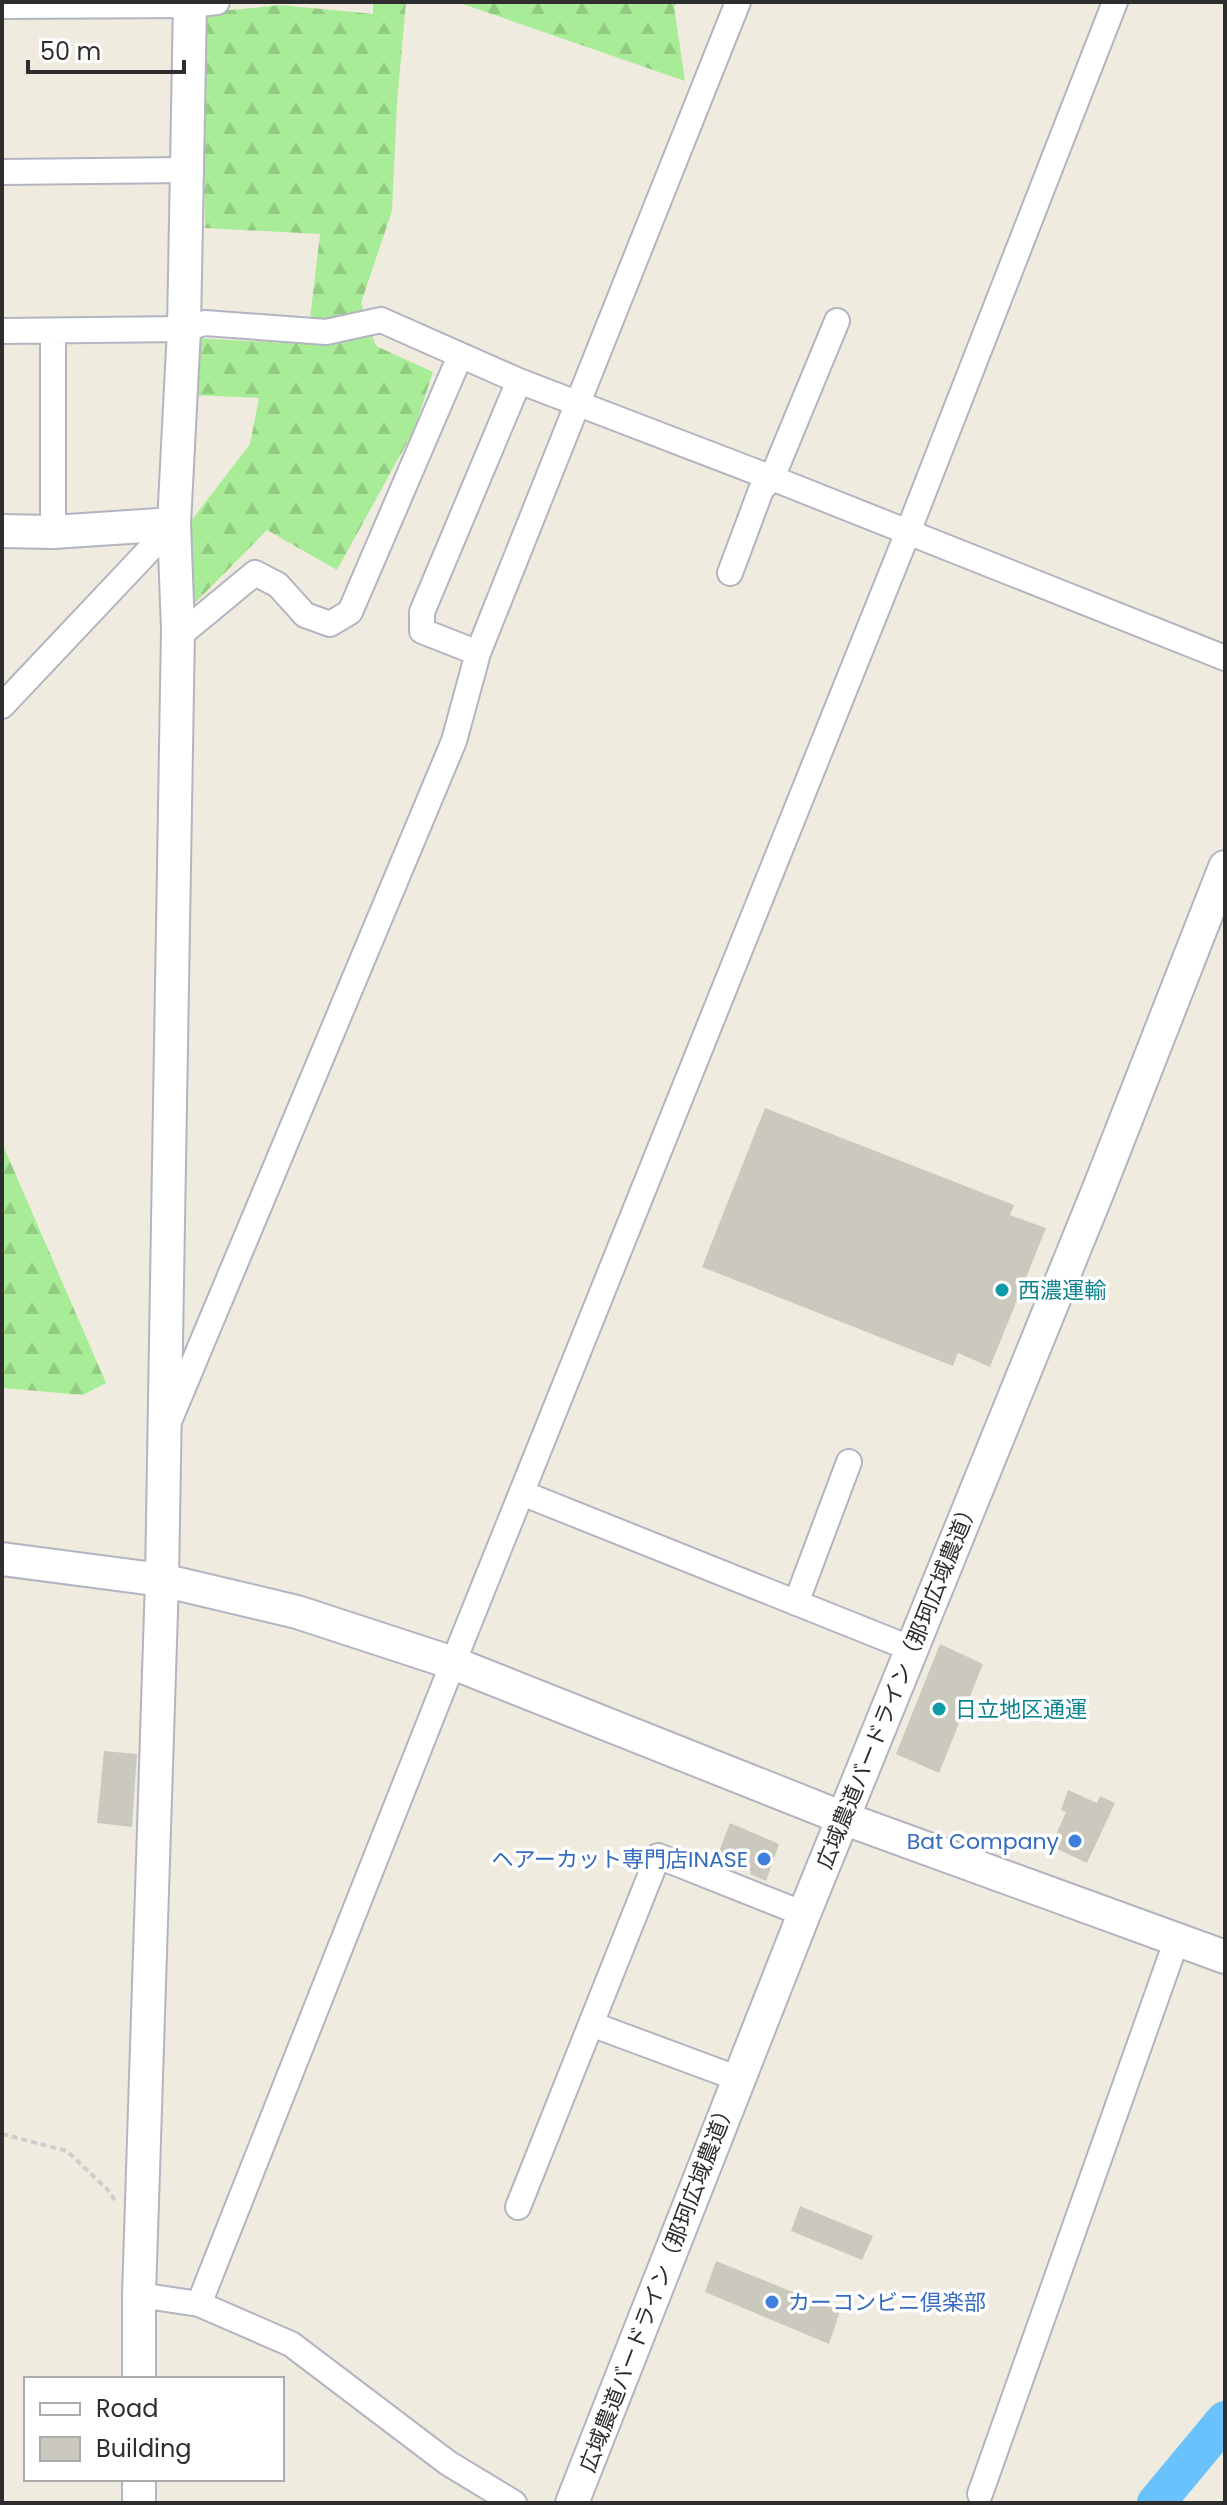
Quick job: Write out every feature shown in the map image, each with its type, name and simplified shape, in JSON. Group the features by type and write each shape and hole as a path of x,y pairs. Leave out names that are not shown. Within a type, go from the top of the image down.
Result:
{"street":[{"path":"164,1445 172,1410 454,741 478,653 738,2"},
{"path":"199,2304 908,532 1115,2"},
{"path":"2,6 199,3 187,170 184,329 162,525 178,629 162,1580 139,2377"},
{"path":"2,172 187,170"},
{"path":"2,331 184,329 205,323 326,332 381,320 519,381 1225,658"},
{"path":"730,573 761,490 772,478 837,321"},
{"path":"53,331 53,532"},
{"path":"178,629 186,630 255,573 278,585 305,615 330,624 350,612 460,356"},
{"path":"478,653 422,631 422,612 519,381"},
{"path":"2,531 53,532 162,525"},
{"path":"2,706 153,546 162,525"},
{"name":"広域農道バードライン（那珂広域農道）","path":"572,2503 804,1914 1098,1191 1225,867"},
{"path":"796,1603 849,1462"},
{"path":"522,1493 912,1649"},
{"path":"5,1566 162,1580 297,1612 453,1663 843,1818 1176,1942 1225,1957"},
{"path":"518,2207 658,1856 804,1914"},
{"path":"980,2494 1176,1942"},
{"path":"591,2024 739,2079"},
{"path":"139,2295 199,2304 291,2344 448,2463 514,2503"},
{"path":"139,2481 139,2503"}],"path":[{"path":"2,2134 67,2151 111,2193 116,2205"}],"green space":[{"path":"373,2 406,2 392,211 361,303 376,346 433,372 414,430 337,570 267,530 191,607 188,525 250,444 259,398 188,395 193,338 307,344 320,234 205,228 201,13 281,5 373,14"},
{"path":"457,2 677,2 674,7 685,81"},
{"path":"2,1143 106,1383 83,1395 2,1388"}],"building":[{"path":"765,1108 1014,1205 1010,1215 1046,1228 990,1367 958,1353 953,1366 702,1267"},
{"name":"日立地区通運","path":"940,1644 983,1664 939,1773 896,1754"},
{"path":"104,1751 137,1754 132,1827 97,1823"},
{"path":"1068,1790 1097,1803 1100,1796 1115,1803 1087,1863 1051,1846 1066,1812 1061,1810"},
{"path":"730,1823 779,1844 766,1881 717,1856"},
{"path":"800,2206 873,2236 862,2260 791,2231"},
{"name":"カーコンビニ倶楽部","path":"716,2261 840,2311 829,2344 705,2292"}],"waterway":[{"path":"1156,2503 1225,2420"}],"place":[{"name":"西濃運輸","path":"1002,1290"},
{"name":"日立地区通運","path":"939,1709"},
{"name":"Bat Company","path":"1075,1841"},
{"name":"ヘアーカット専門店INASE","path":"764,1859"},
{"name":"カーコンビニ倶楽部","path":"772,2302"}]}
